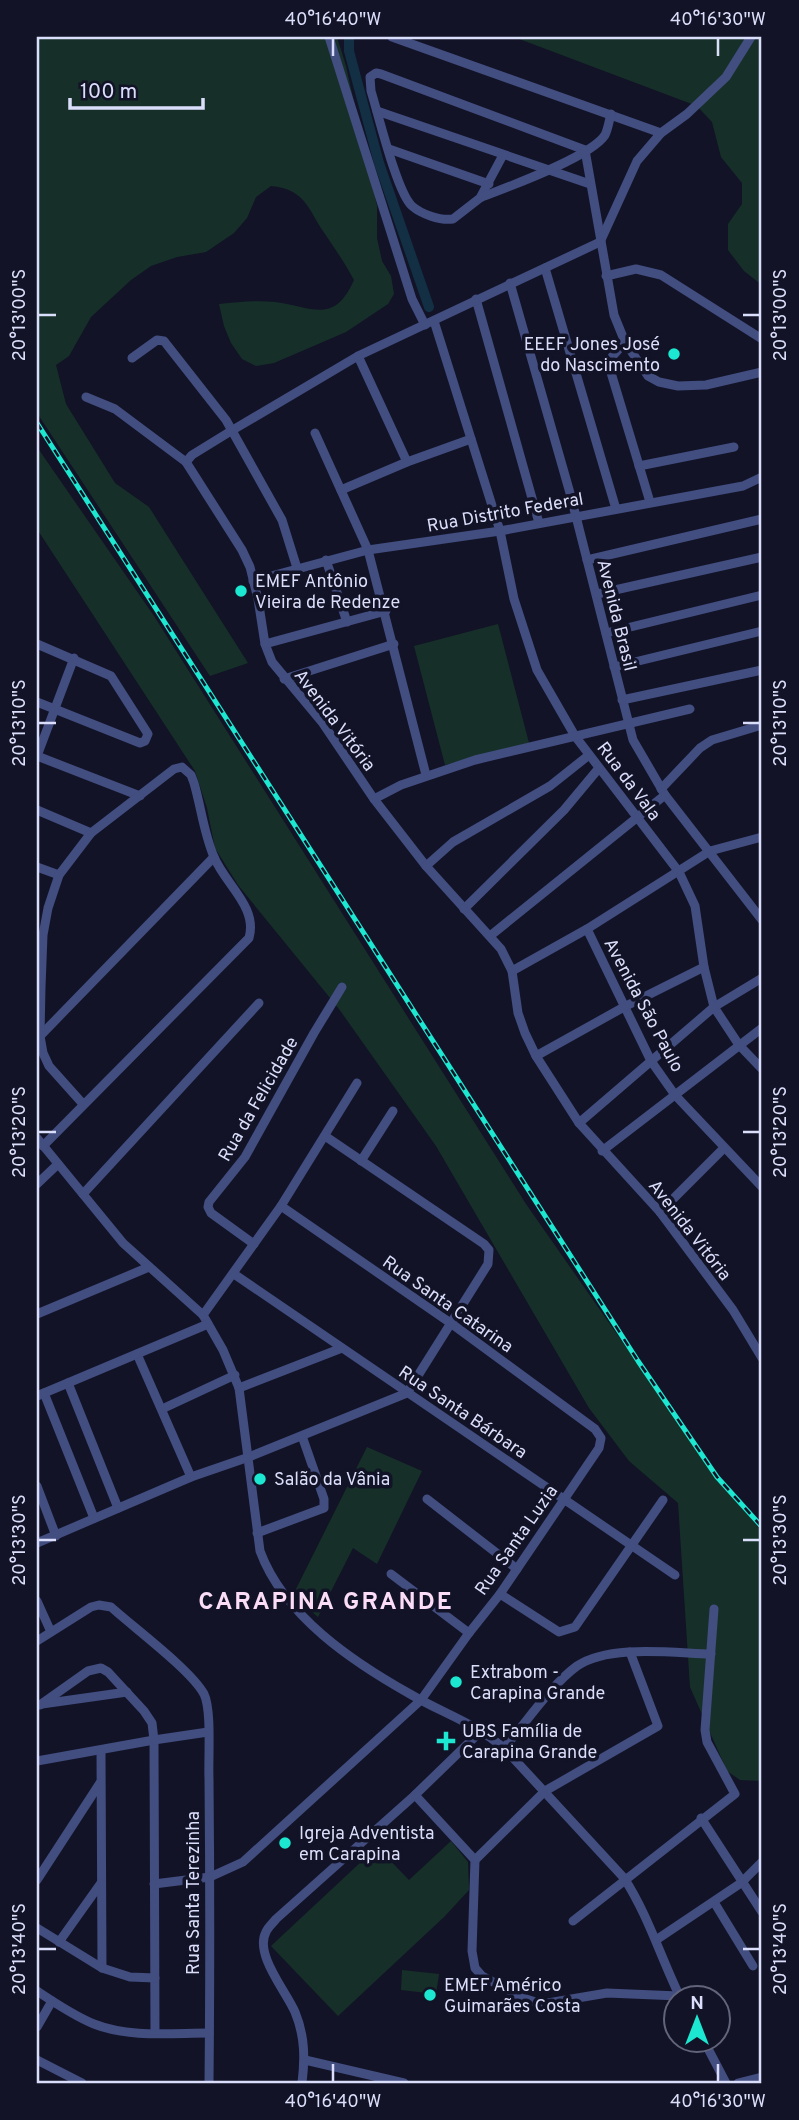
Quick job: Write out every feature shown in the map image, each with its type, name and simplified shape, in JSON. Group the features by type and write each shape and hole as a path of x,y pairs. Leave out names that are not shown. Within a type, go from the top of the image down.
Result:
{"street":[{"path":"329,37 412,299 425,325"},
{"path":"392,37 661,133"},
{"path":"86,397 115,409 186,462 192,455 358,356 600,242 633,167 661,133 687,114 726,77 751,37"},
{"path":"503,155 480,198 459,216 447,220 428,215 412,206 401,188 371,90 370,77 381,74 585,150"},
{"path":"377,111 590,184"},
{"path":"480,198 549,171 599,142 606,134 611,114"},
{"path":"389,149 489,184"},
{"path":"585,150 614,315 625,342 648,376 659,382 678,386 706,386 762,372"},
{"path":"545,268 616,509"},
{"path":"606,276 636,269 661,275 762,339"},
{"name":"Avenida Brasil","path":"510,283 597,594 633,740 663,792 762,920"},
{"path":"476,299 539,523"},
{"name":"Rua da Vala","path":"434,321 500,531 514,599 528,646 547,691 575,736 679,872 695,906 704,967 715,1007 739,1045 762,1069"},
{"path":"132,358 157,340 164,341 218,408 282,520 297,568"},
{"path":"625,342 611,358 609,366 650,502"},
{"path":"358,356 407,462"},
{"path":"315,433 369,550 426,775"},
{"path":"341,490 471,439"},
{"path":"639,466 734,447"},
{"name":"Avenida Vitória","path":"186,462 242,550 253,581 267,653 284,679 322,722 374,799 426,866 507,958 512,971 518,1013 536,1056 579,1123 660,1212 733,1310 762,1358"},
{"name":"Rua Distrito Federal","path":"253,581 369,550 500,531 743,486 762,477"},
{"path":"587,560 762,519"},
{"path":"597,594 762,557"},
{"path":"326,560 347,622"},
{"path":"606,633 762,595"},
{"path":"265,644 386,611"},
{"path":"614,667 762,632"},
{"path":"37,644 74,658 111,677 148,734 141,743 37,702"},
{"path":"284,679 394,644"},
{"path":"74,658 37,756 140,796"},
{"path":"622,700 762,670"},
{"path":"374,799 426,775 475,760 690,709"},
{"path":"490,936 637,817 663,792 700,748 712,740 762,725"},
{"path":"426,866 453,842 550,786 589,755"},
{"path":"83,1104 49,1066 43,1053 40,1036 40,934 59,875 91,833 174,768 182,767 191,775 214,857 249,916 252,928 249,939 83,1104 40,1142 123,1243 205,1320 235,1375 239,1388 257,1533 267,1569 287,1597 308,1620 357,1661 421,1700 482,1730 504,1748 624,1878 656,1940 673,1983"},
{"path":"464,909 564,810 599,768"},
{"path":"37,810 91,833"},
{"path":"512,971 587,929 710,851 762,837"},
{"path":"40,1036 214,857"},
{"path":"37,867 59,875"},
{"name":"Avenida São Paulo","path":"587,929 652,1061 676,1095 762,1186"},
{"path":"536,1056 624,1007 704,967"},
{"path":"579,1123 715,1007 762,978"},
{"name":"Rua da Felicidade","path":"254,1244 211,1213 209,1202 245,1157 342,987"},
{"path":"83,1194 259,1003"},
{"path":"602,1151 762,1028"},
{"path":"94,1518 40,1394 137,1354 205,1320 281,1206 357,1083"},
{"path":"361,1161 393,1111"},
{"path":"37,1543 191,1477 407,1393 488,1264 489,1250 325,1136"},
{"path":"660,1212 724,1148"},
{"path":"37,1184 58,1164"},
{"name":"Rua Santa Catarina","path":"281,1206 452,1324 595,1429"},
{"path":"37,1314 149,1267"},
{"name":"Rua Santa Bárbara","path":"234,1274 675,1574"},
{"path":"239,1388 342,1348"},
{"path":"137,1354 191,1477"},
{"path":"162,1409 235,1375"},
{"path":"68,1383 118,1508"},
{"name":"Rua Santa Luzia","path":"154,1884 210,1877 243,1862 421,1700 500,1594 599,1448 601,1438 595,1429"},
{"path":"257,1533 324,1508 324,1499 302,1436"},
{"path":"37,1486 56,1536"},
{"path":"427,1499 517,1569"},
{"path":"500,1594 559,1632 575,1627 663,1500"},
{"path":"391,1574 469,1633"},
{"path":"37,1601 51,1632 37,1641"},
{"name":"Rua Santa Terezinha","path":"51,1632 91,1607 111,1607 191,1678 207,1702 209,2083"},
{"path":"573,1920 735,1794 707,1742 705,1730 714,1609"},
{"path":"504,1748 566,1675 593,1658 629,1653 711,1654"},
{"path":"629,1653 658,1726 545,1791 475,1860 472,1951 475,1968 482,1976 523,1998 542,2004 607,1993 662,1996"},
{"path":"38,1705 96,1667 108,1672 145,1711 152,1723 155,2033"},
{"path":"38,1705 127,1692"},
{"path":"302,2083 305,2060 303,2043 294,2012 264,1956 262,1944 266,1932 276,1919 415,1795 482,1730"},
{"path":"37,1772 40,1761 208,1732"},
{"path":"101,1751 102,1968"},
{"path":"37,1880 101,1782"},
{"path":"415,1795 475,1860"},
{"path":"701,1818 762,1912"},
{"path":"656,1940 741,1883 762,1862"},
{"path":"59,1942 101,1883"},
{"path":"714,1902 752,1966"},
{"path":"37,1928 102,1968 130,1977 155,1978"},
{"path":"37,1991 96,2025 124,2031 209,2033"},
{"path":"37,2027 52,2001"},
{"path":"711,2054 726,2083"},
{"path":"37,2060 80,2083"},
{"path":"305,2060 363,2079 404,2083"},
{"path":"738,2083 762,2077"}],"green space":[{"path":"37,37 337,37 346,66 377,206 377,238 382,261 391,276 394,294 388,304 346,332 274,363 256,366 242,359 231,343 219,304 268,301 321,310 339,303 354,280 305,202 292,191 271,186 256,197 247,218 234,233 206,252 177,257 151,266 131,280 91,317 69,356 56,365 66,404 115,483 149,507 248,663 210,676 37,413"},
{"path":"514,37 762,37 762,285 744,271 728,250 728,224 742,204 742,183 721,157 712,122 697,106"},
{"path":"37,447 154,616 526,1204 716,1476 762,1532 762,1781 740,1780 727,1771 690,1687 678,1503 629,1461 589,1408 436,1146 339,1009 238,885 215,848 207,808 195,771 37,529"},
{"path":"498,624 529,743 445,765 414,646"},
{"path":"367,1447 422,1471 377,1564 353,1548 318,1617 293,1595"},
{"path":"451,1841 468,1862 469,1890 444,1917 338,2016 271,1946 377,1847 409,1880"},
{"path":"402,1970 439,1974 436,1994 401,1990"}],"waterway":[{"path":"349,37 349,51 379,163 429,307"}],"railway":[{"path":"37,423 638,1361 717,1477 762,1527"}],"place":[{"name":"EEEF Jones José do Nascimento","path":"674,354"},
{"name":"EMEF Antônio Vieira de Redenze","path":"241,591"},
{"name":"Salão da Vânia","path":"260,1479"},
{"name":"Extrabom - Carapina Grande","path":"456,1682"},
{"name":"UBS Família de Carapina Grande","path":"446,1741"},
{"name":"Igreja Adventista em Carapina","path":"285,1843"},
{"name":"EMEF Américo Guimarães Costa","path":"430,1995"}],"district":[{"name":"CARAPINA GRANDE","path":"326,1601"}]}
